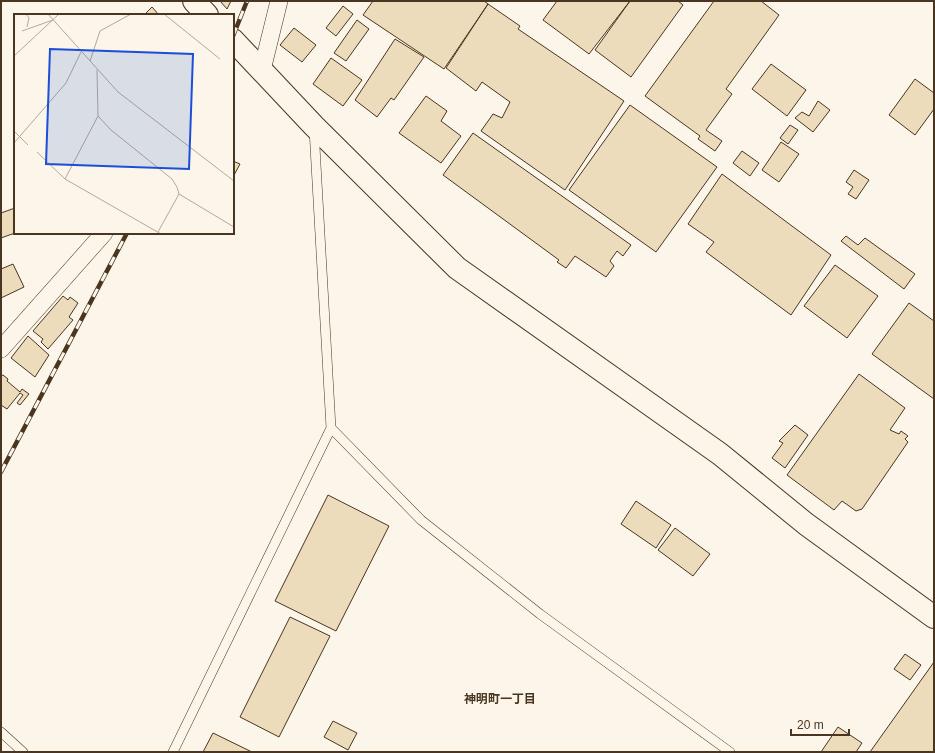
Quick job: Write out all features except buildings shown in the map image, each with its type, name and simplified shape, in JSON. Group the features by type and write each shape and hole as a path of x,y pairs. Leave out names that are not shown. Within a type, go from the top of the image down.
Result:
{"street":[{"path":"194,1 206,14"},
{"path":"262,70 279,1"},
{"path":"234,41 314,126 457,268 720,454 806,524 934,617"},
{"path":"1,349 103,234"}],"lane":[{"path":"173,752 331,428 314,126"},
{"path":"331,428 421,520 540,614 730,752"},
{"path":"1,732 23,752"}],"railway":[{"path":"234,34 247,1"},
{"path":"1,472 126,234"}],"district":[{"name":"神明町一丁目","path":"500,699"}]}
